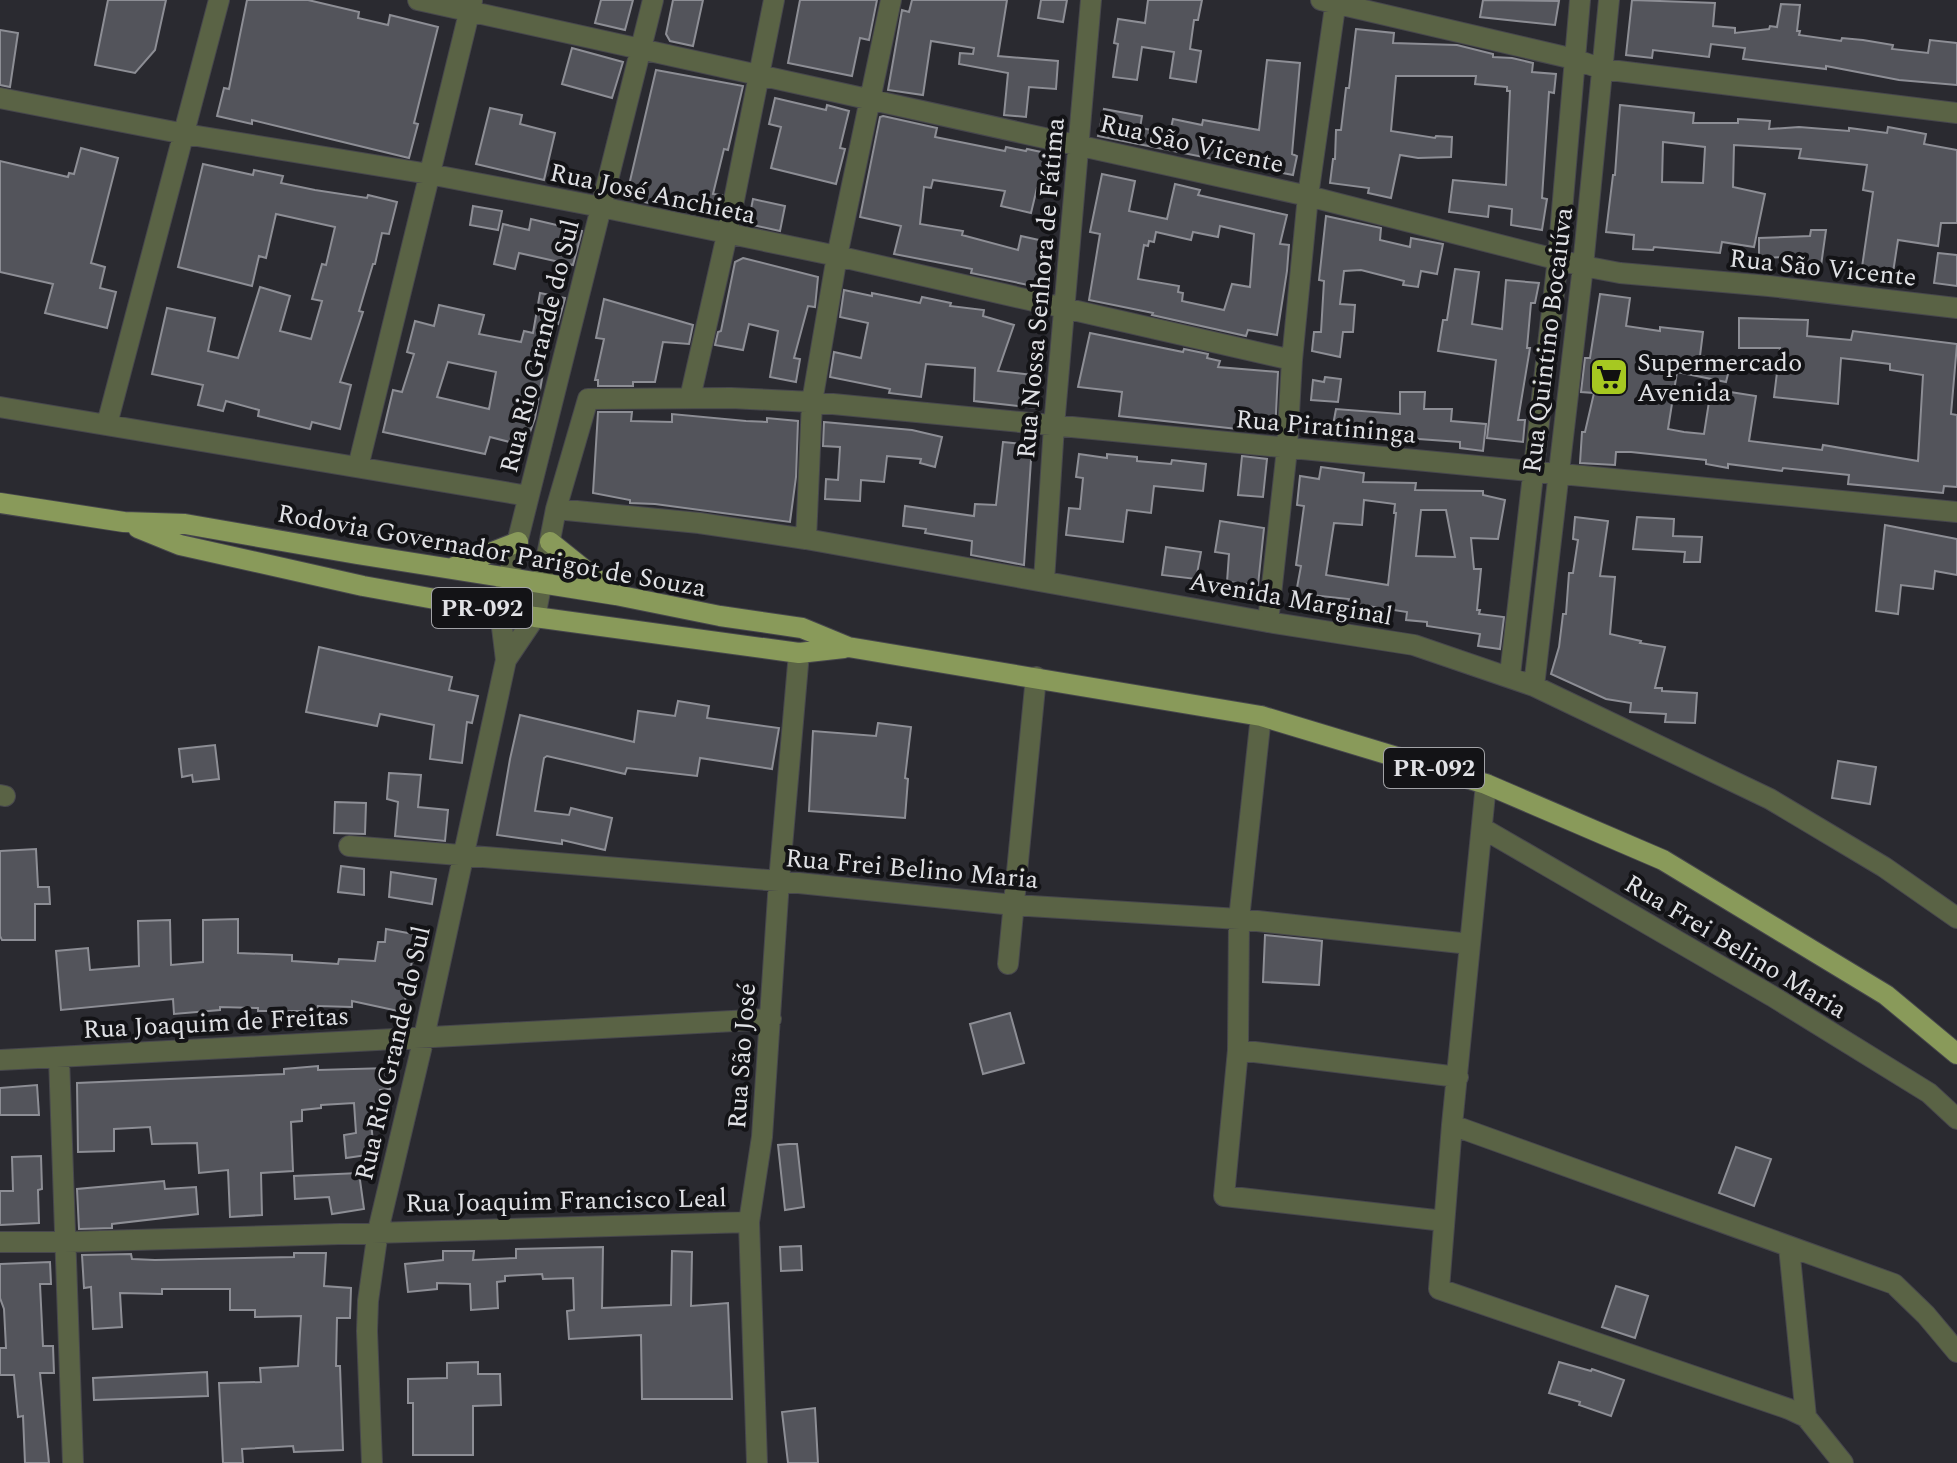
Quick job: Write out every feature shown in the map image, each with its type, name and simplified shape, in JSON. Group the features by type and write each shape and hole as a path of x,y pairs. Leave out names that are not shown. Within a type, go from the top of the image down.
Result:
{"main road":[{"name":"Rodovia Governador Parigot de Souza","path":"0,503 124,522 185,524 616,595 720,616 802,628 848,647 1261,716 1486,784 1663,860 1886,995 1957,1054"},
{"name":"Rodovia Governador Parigot de Souza","path":"124,522 180,545 363,586 500,611 799,653 848,647"},
{"path":"451,568 518,542"},
{"path":"550,542 616,595"}],"street":[{"path":"107,424 219,0"},
{"name":"Rua São Vicente","path":"418,0 471,6 641,48 1308,196 1583,266 1620,273 1769,286 1957,308"},
{"name":"Rua Rio Grande do Sul","path":"372,1463 368,1301 378,1231 424,1037 506,660 500,611 653,0"},
{"path":"690,398 727,235 774,0"},
{"path":"806,539 812,402 837,256 891,0"},
{"name":"Rua Nossa Senhora de Fátima","path":"1044,581 1054,426 1091,0"},
{"name":"Rua Quintino Bocaiúva","path":"1510,675 1558,258 1580,0"},
{"name":"Rua Quintino Bocaiúva","path":"1534,686 1583,266 1609,0"},
{"path":"1268,622 1287,449 1308,196 1331,1 1574,59 1602,69 1957,113"},
{"path":"358,467 471,6"},
{"name":"Rua José Anchieta","path":"0,98 185,134 429,174 601,207 837,256 1292,360"},
{"name":"Rua Piratininga","path":"556,509 588,399 690,398 812,402 1957,512"},
{"path":"0,407 528,496"},
{"path":"535,617 556,509"},
{"name":"Avenida Marginal","path":"556,509 699,523 806,539 1268,622 1414,645 1510,675 1770,799 1884,867 1957,918"},
{"name":"Rua Rio Grande do Sul","path":"506,660 535,617"},
{"name":"Rua São José","path":"757,1463 749,1222 762,1137 779,881 799,653"},
{"path":"1008,964 1036,677"},
{"path":"1261,716 1239,919 1238,1050 1224,1196 1444,1221"},
{"path":"1486,784 1439,1289 1789,1409 1806,1417 1843,1463"},
{"name":"Rua Frei Belino Maria","path":"1482,828 1785,1004 1929,1093 1957,1119"},
{"name":"Rua Frei Belino Maria","path":"349,846 779,881 1014,905 1239,919 1470,944"},
{"name":"Rua Joaquim de Freitas","path":"0,1060 771,1019"},
{"path":"1238,1050 1458,1077"},
{"path":"59,1057 73,1463"},
{"path":"1452,1125 1894,1284 1926,1315 1957,1352"},
{"name":"Rua Joaquim Francisco Leal","path":"0,1242 749,1222"},
{"path":"1789,1247 1806,1417"}],"building":[{"path":"108,0 166,0 155,50 135,73 95,65"},
{"path":"247,0 308,0 359,12 358,18 388,25 390,15 438,27 414,123 418,124 409,158 252,120 252,124 217,116 224,88 229,89"},
{"path":"601,0 633,0 625,30 595,23"},
{"path":"673,0 703,0 693,46 670,41 666,34"},
{"path":"800,0 877,0 869,40 860,38 852,76 788,63"},
{"path":"912,0 1007,0 998,56 1058,61 1056,89 1029,87 1026,117 1004,115 1008,73 959,64 960,53 973,54 974,48 931,41 923,95 888,90 902,10 909,12"},
{"path":"1041,0 1067,0 1063,22 1038,18"},
{"path":"1148,0 1202,0 1198,20 1194,20 1190,49 1201,51 1196,82 1170,78 1174,52 1142,47 1137,80 1113,77 1118,19 1145,23"},
{"path":"1483,0 1559,1 1555,25 1480,17"},
{"path":"1632,0 1715,3 1713,26 1735,28 1735,33 1777,27 1781,4 1800,5 1799,35 1841,41 1842,38 1863,40 1893,45 1892,49 1928,53 1930,40 1957,43 1957,85 1899,80 1826,66 1826,69 1743,59 1745,48 1711,44 1709,57 1653,50 1652,58 1626,55"},
{"path":"1356,29 1394,33 1393,43 1457,45 1493,54 1493,57 1533,63 1532,72 1556,74 1554,93 1549,92 1542,198 1547,199 1542,230 1511,225 1512,209 1489,206 1488,217 1449,212 1453,180 1506,185 1510,91 1507,87 1475,84 1476,76 1396,76 1391,131 1435,138 1452,137 1451,157 1400,155 1391,198 1368,193 1369,188 1330,183 1336,130 1341,130 1346,88 1349,88"},
{"path":"0,30 18,33 10,87 0,85"},
{"path":"572,48 623,62 612,98 562,84"},
{"path":"1267,60 1300,63 1292,154 1297,156 1293,175 1098,136 1104,109 1142,116 1140,128 1170,133 1173,119 1202,125 1203,120 1259,130"},
{"path":"656,70 743,86 728,150 724,149 713,194 722,195 717,218 626,198"},
{"path":"775,98 826,110 827,105 849,111 840,148 845,149 836,184 771,168 781,127 769,124"},
{"path":"1620,105 1694,113 1693,123 1738,123 1738,119 1770,121 1769,129 1799,127 1849,131 1849,128 1887,133 1888,127 1926,134 1924,144 1957,150 1957,223 1941,223 1938,246 1898,240 1892,279 1861,274 1873,192 1863,190 1867,165 1799,158 1801,149 1734,145 1733,187 1765,194 1754,247 1722,242 1720,253 1654,247 1653,250 1633,249 1634,235 1606,232 1615,175","holes":["1663,142 1705,147 1703,183 1662,182"]},
{"path":"490,108 522,115 520,124 555,133 544,180 476,164"},
{"path":"880,117 937,128 935,137 1005,151 1006,147 1060,156 1052,192 1037,188 1031,213 1001,206 1005,191 933,180 931,188 924,187 920,224 963,231 962,235 1018,250 1021,236 1048,242 1038,287 971,273 972,269 894,254 901,226 860,217"},
{"path":"81,148 118,158 91,263 105,267 100,288 116,292 107,328 45,313 53,284 0,272 0,161 68,177 69,173 74,174"},
{"path":"203,164 253,175 254,170 283,176 281,183 315,190 367,198 368,195 397,202 389,234 382,233 359,311 363,312 340,382 351,385 340,429 312,422 310,429 258,416 259,410 226,401 223,411 198,405 203,385 152,374 167,308 215,318 208,351 238,358 260,287 290,296 280,331 311,339 322,301 312,299 322,264 326,265 335,227 276,214 266,258 259,256 252,286 178,267"},
{"path":"1102,174 1135,181 1129,211 1167,219 1175,184 1200,190 1198,195 1287,215 1280,244 1289,245 1287,271 1277,335 1248,330 1246,336 1089,300 1100,234 1090,232","holes":["1220,226 1254,234 1250,287 1232,284 1224,310 1182,301 1183,293 1178,292 1179,286 1138,279 1144,245 1154,242 1156,232 1191,240 1193,232 1218,237"]},
{"path":"753,199 785,206 780,231 748,224"},
{"path":"473,206 502,211 498,230 470,225"},
{"path":"1326,216 1381,228 1380,240 1410,247 1411,238 1443,244 1437,274 1421,271 1418,287 1361,270 1344,271 1340,304 1355,305 1353,332 1343,332 1340,357 1312,351 1314,332 1321,332 1324,281 1319,280"},
{"path":"531,219 582,231 573,265 519,253 515,269 494,264 503,224 529,230"},
{"path":"1811,230 1826,230 1820,273 1790,268 1791,257 1759,258 1759,238 1810,236"},
{"path":"1938,253 1957,255 1957,286 1934,283"},
{"path":"743,258 818,277 815,307 808,306 794,358 800,359 796,382 770,377 778,331 749,324 743,350 715,345 721,331 735,262"},
{"path":"1455,269 1479,272 1472,324 1502,329 1506,280 1539,283 1535,303 1531,303 1527,348 1530,348 1518,420 1525,420 1523,442 1487,438 1496,360 1438,351 1443,320 1447,320"},
{"path":"844,290 920,303 922,297 951,303 950,306 984,310 983,316 1014,325 998,371 1041,376 1037,408 974,401 975,368 926,364 921,397 889,393 890,389 830,377 834,352 861,358 868,323 840,317"},
{"path":"540,293 565,298 558,324 552,323 535,418 525,446 490,437 485,454 383,432 393,390 402,392 414,354 407,352 415,321 434,326 439,305 484,315 479,334 521,342 524,331 533,333","holes":["448,362 496,372 489,409 437,397"]},
{"path":"1600,294 1630,298 1626,326 1703,332 1700,356 1731,362 1726,382 1677,372 1668,429 1684,432 1704,434 1711,389 1756,396 1749,441 1822,450 1823,445 1918,461 1923,375 1890,370 1890,364 1841,358 1838,404 1774,397 1780,348 1739,348 1739,318 1808,320 1807,336 1851,340 1853,331 1957,344 1951,414 1957,415 1957,487 1944,486 1943,493 1848,484 1849,475 1728,464 1728,468 1706,464 1706,460 1631,452 1616,452 1615,465 1580,463 1582,432 1585,432 1594,393 1581,392 1585,358 1590,358"},
{"path":"604,299 693,325 689,344 663,342 655,382 633,382 633,386 598,386 598,380 595,380 604,339 596,338"},
{"path":"1090,333 1183,352 1184,349 1208,354 1207,358 1220,361 1218,367 1278,372 1275,433 1119,416 1122,392 1078,387"},
{"path":"1325,377 1341,379 1338,402 1311,400 1313,380 1324,382"},
{"path":"1400,392 1425,392 1424,409 1452,409 1451,421 1486,424 1483,451 1460,448 1460,442 1348,434 1347,438 1331,436 1336,409 1400,414"},
{"path":"598,412 632,412 631,421 672,422 672,414 746,421 767,422 767,418 798,421 796,477 790,522 630,503 630,500 593,493"},
{"path":"824,422 912,430 942,437 935,467 920,463 921,459 887,456 884,482 861,480 860,501 825,499 826,479 838,480 840,447 823,446"},
{"path":"1003,442 1032,445 1024,565 971,555 972,541 903,526 905,506 974,516 975,504 996,505"},
{"path":"1079,454 1107,458 1107,454 1137,457 1137,461 1171,464 1172,460 1206,464 1203,491 1154,486 1151,513 1127,510 1123,542 1066,535 1069,508 1080,509 1083,478 1076,477"},
{"path":"1242,456 1267,459 1263,497 1238,495"},
{"path":"1321,467 1364,473 1363,482 1416,483 1415,490 1483,491 1483,495 1505,500 1498,539 1471,538 1474,569 1481,569 1477,610 1480,610 1479,614 1504,617 1500,649 1478,646 1480,634 1427,626 1427,622 1406,620 1407,612 1348,603 1349,599 1312,595 1310,607 1294,604 1301,566 1296,565 1304,506 1297,505 1300,476 1319,479","holes":["1364,500 1395,504 1388,585 1326,575 1334,523 1362,525","1421,510 1446,510 1455,557 1416,556"]},
{"path":"1575,517 1608,521 1600,576 1615,577 1610,634 1665,647 1655,688 1697,693 1695,723 1665,722 1666,714 1630,712 1631,703 1606,699 1551,674 1559,647 1563,614 1566,614 1569,573 1573,573 1578,540 1573,539"},
{"path":"1637,517 1674,519 1673,536 1702,537 1700,562 1684,562 1685,552 1633,549"},
{"path":"1220,521 1264,528 1258,585 1227,582 1229,554 1215,552"},
{"path":"1885,525 1957,539 1957,575 1935,571 1933,589 1901,585 1898,614 1876,611"},
{"path":"1166,547 1201,552 1196,579 1162,575"},
{"path":"319,647 452,677 449,690 478,696 472,723 467,722 462,763 430,759 434,725 380,714 377,726 306,712"},
{"path":"678,701 709,706 707,718 779,728 772,769 700,758 697,776 627,768 625,774 547,756 544,758 535,811 569,815 571,808 612,818 605,850 562,840 562,844 497,835 520,715 634,742 638,711 675,716"},
{"path":"878,723 911,727 905,778 908,779 905,818 809,811 813,731 876,736"},
{"path":"215,745 219,779 193,782 192,775 182,777 179,749"},
{"path":"1838,761 1876,767 1870,804 1832,798"},
{"path":"389,773 421,775 418,807 448,810 445,841 395,836 398,802 387,799"},
{"path":"335,802 366,803 365,834 334,833"},
{"path":"36,849 38,887 49,887 50,904 35,904 35,940 2,940 0,851"},
{"path":"341,866 364,869 364,895 338,892"},
{"path":"391,872 436,879 432,904 389,897"},
{"path":"238,919 238,953 292,955 292,961 338,964 339,959 375,961 378,942 385,942 386,929 419,935 403,1012 352,1001 352,1007 318,1006 318,1011 258,1011 258,1008 220,1007 220,1010 174,1014 173,999 61,1010 56,951 88,948 90,970 139,966 138,921 170,920 171,965 203,962 203,920"},
{"path":"1265,935 1322,941 1319,985 1263,982"},
{"path":"1010,1013 1024,1063 983,1074 970,1024"},
{"path":"318,1066 318,1070 389,1068 390,1089 380,1090 382,1121 371,1121 374,1154 346,1158 344,1135 356,1133 354,1103 321,1105 321,1108 302,1110 302,1121 291,1122 293,1171 261,1173 262,1215 230,1217 228,1170 199,1173 197,1143 152,1144 150,1127 114,1129 114,1151 78,1152 77,1083 284,1074 284,1069"},
{"path":"37,1085 39,1115 0,1115 0,1088"},
{"path":"797,1144 804,1207 785,1210 778,1145"},
{"path":"1736,1147 1771,1159 1754,1206 1719,1193"},
{"path":"41,1156 39,1223 0,1225 0,1191 13,1191 12,1157"},
{"path":"359,1173 364,1209 332,1214 329,1197 295,1199 294,1176"},
{"path":"164,1181 165,1189 196,1187 198,1214 112,1224 112,1228 79,1229 77,1189"},
{"path":"801,1246 802,1270 781,1271 780,1247"},
{"path":"603,1247 602,1308 671,1305 672,1251 692,1252 691,1306 728,1303 732,1399 642,1399 641,1335 569,1339 567,1311 574,1310 573,1278 543,1279 542,1274 505,1276 505,1281 497,1282 498,1308 471,1310 470,1284 437,1283 437,1289 408,1292 405,1264 443,1260 443,1251 474,1251 473,1260 516,1258 516,1249"},
{"path":"294,1253 326,1253 324,1286 351,1288 350,1318 337,1318 336,1366 340,1366 343,1450 294,1452 293,1446 242,1449 243,1463 223,1463 219,1383 261,1382 260,1368 298,1366 301,1316 255,1317 255,1310 230,1310 230,1289 162,1289 162,1294 120,1293 122,1327 93,1329 91,1287 84,1288 82,1255 131,1254 132,1259 155,1260 294,1257"},
{"path":"50,1262 51,1284 40,1284 43,1346 53,1346 54,1373 40,1373 49,1463 25,1463 23,1416 18,1417 14,1375 0,1375 0,1348 6,1348 4,1309 0,1298 0,1264"},
{"path":"1616,1286 1648,1296 1635,1338 1602,1327"},
{"path":"478,1362 478,1374 500,1374 501,1405 473,1406 473,1455 413,1455 413,1403 408,1403 408,1379 447,1378 447,1363"},
{"path":"1559,1362 1624,1380 1611,1416 1549,1393"},
{"path":"207,1372 208,1396 94,1400 93,1378"},
{"path":"815,1408 818,1463 788,1463 782,1412"}],"place":[{"name":"Supermercado Avenida","path":"1609,377"}]}
